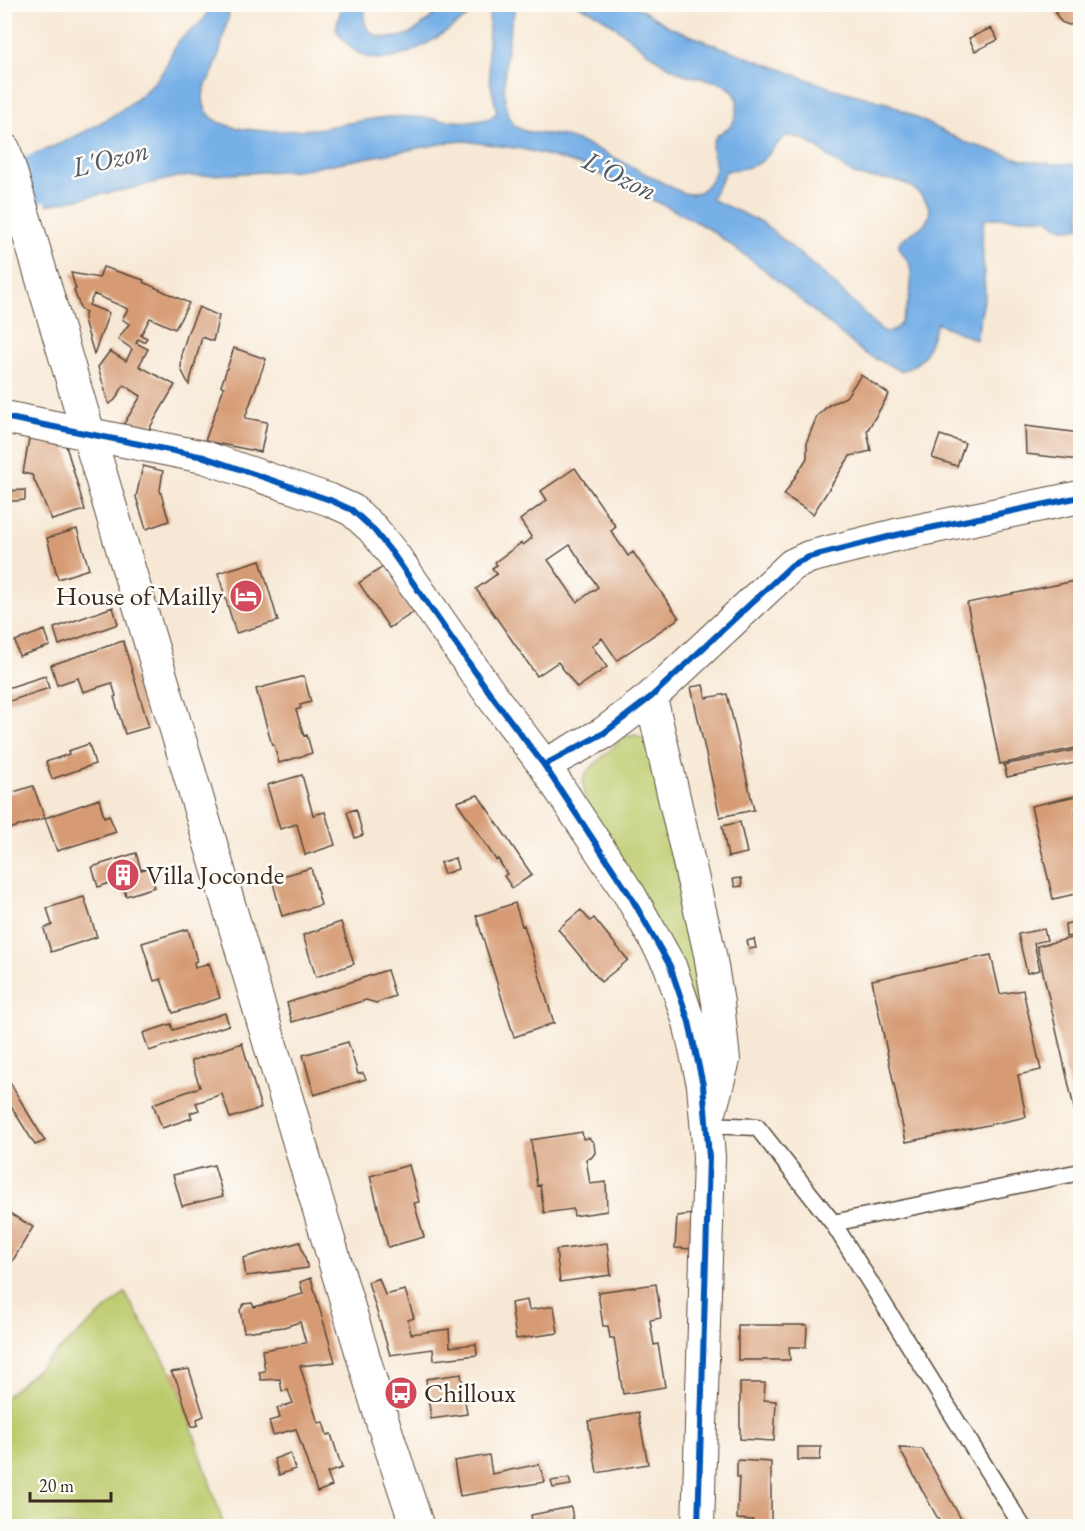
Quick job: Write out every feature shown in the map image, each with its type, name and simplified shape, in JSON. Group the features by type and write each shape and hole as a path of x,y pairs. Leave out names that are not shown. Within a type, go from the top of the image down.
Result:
{"main road":[{"path":"4,150 371,1385 417,1527"}],"street":[{"path":"4,417 204,457 330,500 352,510 373,529 393,554 494,699 544,765 631,897 670,966 689,1022 703,1085 709,1157 698,1527"},
{"path":"544,765 604,733 651,697 792,565 809,557 896,535 1080,497"},
{"path":"651,697 710,954 718,1002 724,1060 706,1125"}],"lane":[{"path":"706,1125 757,1127 834,1223 1022,1527"},
{"path":"834,1223 1080,1172"}],"green space":[{"path":"636,735 649,743 715,1043 585,805 583,781 587,772 624,737"},
{"path":"125,1293 177,1382 224,1526 5,1526 4,1398"}],"water":[{"path":"210,5 231,5 215,67 203,96 207,111 216,121 229,126 279,131 323,128 392,117 470,121 491,117 497,112 490,81 488,49 490,5 517,5 510,29 505,63 505,97 511,121 528,132 563,136 579,141 683,193 694,194 703,189 713,177 715,162 713,142 734,121 737,109 736,96 730,88 724,85 684,74 670,67 605,19 577,5 634,5 668,26 689,35 831,88 890,104 964,142 1023,160 1052,164 1080,164 1080,227 1062,228 1047,218 988,218 984,221 982,238 985,295 976,340 937,323 922,359 910,368 901,371 864,353 762,268 709,229 583,166 522,149 465,141 451,142 301,170 177,177 48,205 33,154 84,132 136,99 161,74 178,42 201,23","holes":["797,137 813,145 850,172 870,178 904,183 920,194 928,205 929,216 926,222 900,241 900,250 910,266 911,281 906,310 898,326 892,331 886,332 879,328 828,278 763,223 711,199 726,171 758,164 784,138"]},
{"path":"342,5 366,5 364,19 370,32 380,37 391,38 412,32 445,5 485,5 409,53 389,58 370,58 352,49 336,29"}],"building":[{"path":"1056,4 1080,4 1080,23 1069,25 1061,22 1056,14"},
{"path":"991,28 998,40 975,51 969,38"},
{"path":"103,267 144,280 143,282 189,303 175,329 150,318 141,335 147,338 144,342 138,339 136,343 148,349 139,366 175,385 148,431 123,425 141,396 124,385 115,400 109,404 98,367 110,351 126,361 132,349 118,339 129,324 122,319 128,309 94,294 89,305 109,313 94,354 84,320 86,312 81,310 74,290 76,289 71,273 99,278"},
{"path":"199,307 219,316 213,341 202,337 189,385 181,369 182,352"},
{"path":"234,348 266,359 245,418 267,422 261,452 205,441 224,387 221,386"},
{"path":"861,375 889,394 867,431 871,451 850,456 813,514 784,495 807,458 807,441 817,416 829,405 846,397"},
{"path":"1025,426 1080,433 1080,460 1026,454"},
{"path":"30,433 64,439 85,510 52,520 32,475 23,473"},
{"path":"940,435 965,443 957,466 932,458"},
{"path":"143,466 163,471 160,490 169,521 146,529 136,497"},
{"path":"575,468 616,527 611,531 628,556 633,552 679,618 617,660 602,638 592,646 607,667 577,688 558,662 537,676 476,589 497,574 492,568 497,565 495,562 532,538 520,520 547,500 541,491","holes":["570,545 598,587 577,602 548,560"]},
{"path":"25,490 25,500 4,502 4,491"},
{"path":"77,529 89,569 58,579 47,538"},
{"path":"260,560 278,621 236,633 218,573"},
{"path":"383,567 414,612 389,628 359,583"},
{"path":"1080,580 1080,747 1000,764 967,603"},
{"path":"113,607 118,624 59,645 54,628"},
{"path":"45,630 50,646 19,656 15,641"},
{"path":"123,641 149,727 125,734 112,683 83,692 78,678 57,685 51,665"},
{"path":"45,676 49,688 4,703 4,689"},
{"path":"304,676 311,702 300,705 301,708 296,710 312,753 279,763 256,689"},
{"path":"703,685 706,698 727,694 754,810 720,817 691,687"},
{"path":"89,744 95,764 52,779 46,762"},
{"path":"1080,749 1080,762 1007,777 1004,765"},
{"path":"302,775 313,815 325,812 335,845 305,855 297,824 280,829 267,785"},
{"path":"33,786 45,818 6,830 4,795"},
{"path":"478,795 532,875 512,888 504,876 507,874 498,859 496,860 457,802"},
{"path":"1080,795 1080,808 1076,809 1076,814 1080,813 1080,893 1053,899 1031,806"},
{"path":"99,799 104,817 109,815 116,832 57,851 45,818"},
{"path":"356,809 363,835 355,838 347,812"},
{"path":"740,822 747,853 728,857 722,826"},
{"name":"Villa Joconde","path":"136,853 141,870 149,868 155,887 126,896 121,879 98,887 92,867"},
{"path":"455,858 458,869 444,874 440,863"},
{"path":"311,868 321,905 282,916 272,879"},
{"path":"741,878 742,886 735,887 733,879"},
{"path":"84,897 97,937 51,952 44,929 52,925 47,908"},
{"path":"515,903 554,1023 514,1037 476,916"},
{"path":"581,910 590,921 594,918 628,960 601,982 558,929"},
{"path":"1080,921 1080,934 1066,937 1065,924"},
{"path":"341,922 354,964 316,977 303,935"},
{"path":"188,929 197,961 194,962 195,968 209,963 220,998 173,1013 161,979 154,981 142,943"},
{"path":"1044,929 1047,940 1034,943 1040,970 1027,973 1018,934"},
{"path":"1080,936 1080,1134 1037,946"},
{"path":"754,939 756,948 749,949 747,941"},
{"path":"991,955 1000,994 1023,990 1041,1070 1018,1075 1026,1117 906,1142 872,980"},
{"path":"387,970 395,996 376,1003 366,1000 292,1022 287,1003"},
{"path":"225,1013 229,1025 149,1051 143,1033 171,1024 173,1030"},
{"path":"348,1042 358,1074 363,1073 366,1079 314,1095 303,1055"},
{"path":"242,1043 261,1108 230,1118 222,1094 196,1103 199,1110 190,1113 192,1118 162,1128 153,1104 200,1087 191,1061"},
{"path":"4,1071 45,1141 35,1145 4,1095"},
{"path":"582,1132 583,1139 589,1138 594,1143 595,1153 591,1158 586,1159 590,1184 606,1182 607,1211 574,1216 573,1209 544,1213 540,1185 537,1186 531,1140"},
{"path":"214,1165 223,1196 182,1206 173,1175"},
{"path":"409,1165 419,1202 414,1203 424,1237 388,1247 370,1176"},
{"path":"4,1210 33,1227 4,1275"},
{"path":"693,1214 693,1249 675,1248 677,1216"},
{"path":"300,1242 308,1268 246,1276 243,1258"},
{"path":"607,1243 611,1275 560,1282 556,1250"},
{"path":"311,1278 335,1362 300,1366 318,1423 323,1422 327,1435 331,1434 342,1468 327,1473 332,1486 317,1492 296,1429 273,1435 269,1421 280,1418 277,1408 293,1403 288,1390 282,1391 280,1379 261,1380 259,1372 265,1371 262,1350 306,1343 300,1322 284,1327 244,1332 240,1310 244,1304 252,1303 254,1307 303,1294 300,1282"},
{"path":"379,1278 385,1295 405,1290 414,1318 408,1320 411,1334 449,1329 450,1347 476,1344 477,1355 434,1360 433,1349 390,1355 368,1282"},
{"path":"656,1284 661,1318 650,1320 654,1345 658,1344 665,1387 623,1394 614,1338 610,1338 608,1326 603,1326 598,1292"},
{"path":"527,1300 529,1310 554,1306 558,1333 516,1339 511,1303"},
{"path":"738,1325 807,1325 806,1347 789,1347 790,1360 738,1360"},
{"path":"189,1369 204,1416 197,1419 198,1425 192,1427 177,1382 171,1372"},
{"path":"461,1374 467,1414 431,1419 426,1379"},
{"path":"740,1383 765,1383 764,1400 776,1401 774,1441 740,1439"},
{"path":"638,1412 648,1464 597,1473 588,1421"},
{"path":"798,1447 821,1447 820,1460 798,1460"},
{"path":"899,1448 922,1449 965,1526 942,1526"},
{"path":"290,1453 295,1469 279,1475 274,1459"},
{"path":"489,1455 492,1474 539,1464 545,1482 460,1496 454,1461"},
{"path":"737,1460 771,1462 771,1526 753,1526 753,1520 737,1519 739,1477 737,1477"},
{"path":"569,1478 571,1485 553,1488 551,1481"},
{"path":"571,1507 574,1526 533,1526 531,1515"}],"waterway":[{"name":"L'Ozon","path":"4,192 40,177 102,159"}],"cycle path":[{"path":"4,417 204,457 330,500 352,510 373,529 393,554 494,699 544,765 631,897 670,966 689,1022 703,1085 709,1157 698,1526"},
{"path":"544,765 604,733 651,697 792,565 809,557 896,535 1080,497"}],"place":[{"name":"House of Mailly","path":"246,596"},
{"name":"Villa Joconde","path":"123,875"},
{"name":"Chilloux","path":"401,1393"}]}
